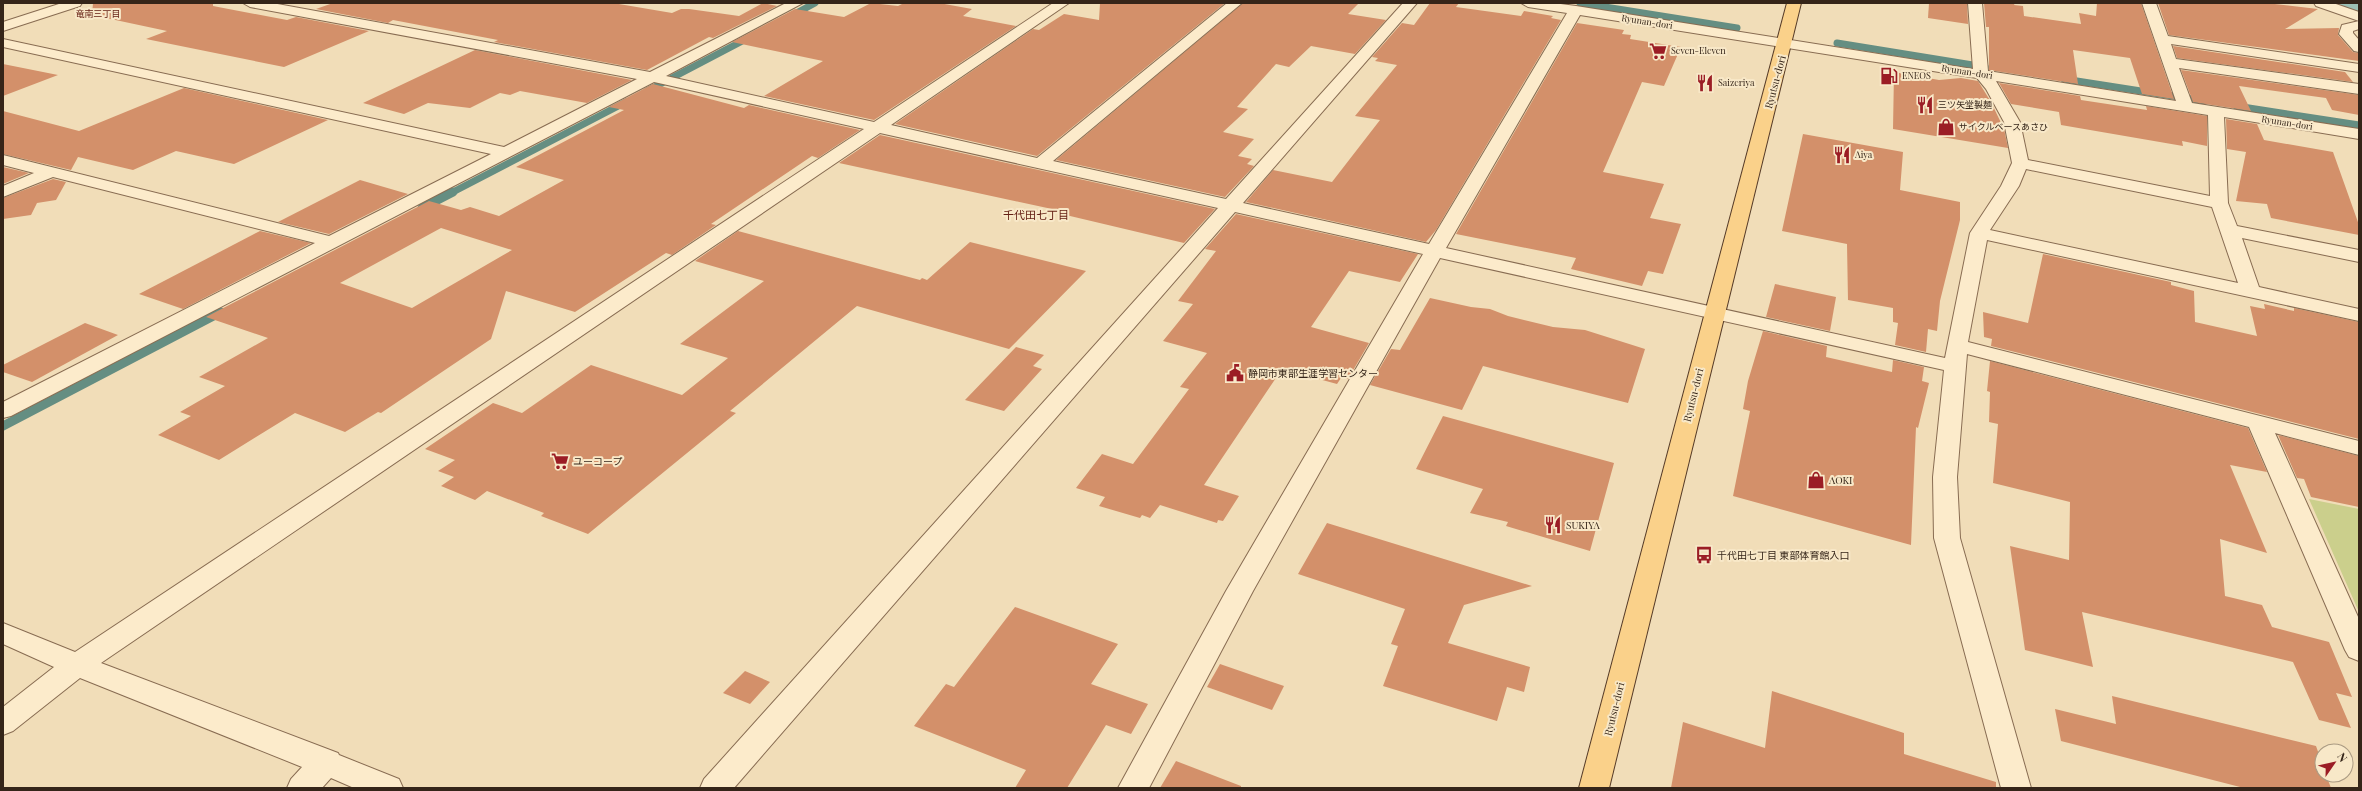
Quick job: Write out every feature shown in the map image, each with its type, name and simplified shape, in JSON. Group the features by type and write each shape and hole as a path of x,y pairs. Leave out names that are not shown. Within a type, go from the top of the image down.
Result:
{"main road":[{"name":"Ryutsu-dori","path":"1594,788 1794,3"}],"street":[{"path":"3,27 75,3"},
{"path":"250,3 652,78 1954,366"},
{"path":"3,411 796,3"},
{"path":"3,723 77,665 1062,3"},
{"path":"1041,163 1235,3"},
{"path":"715,788 1229,205 1410,3"},
{"name":"Ryunan-dori","path":"1528,3 2359,134"},
{"path":"1975,3 1981,74 1993,87 2012,122 2020,163 2010,186 1979,233 1957,345 1945,478 1947,538 2016,788"},
{"path":"2149,3 2186,106"},
{"path":"2320,3 2359,17"},
{"path":"1133,788 1208,646 1434,251 1576,10"},
{"path":"2359,25 2347,28 2346,34 2359,48"},
{"path":"2162,39 2359,68"},
{"path":"3,43 506,152"},
{"path":"2170,62 2359,89"},
{"path":"2216,111 2219,203 2230,230 2250,291"},
{"path":"3,160 332,242"},
{"path":"2020,163 2219,203"},
{"path":"3,192 51,172"},
{"path":"2230,230 2359,256"},
{"path":"1979,233 2359,315"},
{"path":"1957,345 2359,448"},
{"path":"2258,422 2359,650"},
{"path":"3,633 77,665 327,762 388,788"},
{"path":"302,788 327,762"}],"green space":[{"path":"2309,499 2359,509 2359,612"}],"building":[{"path":"93,3 213,3 213,6 287,20 296,17 369,31 284,67 146,39 167,31 92,15"},
{"path":"333,3 613,3 672,13 681,9 689,9 739,16 763,3 777,6 713,38 709,37 647,70 494,42 498,40 393,20 388,23 316,9"},
{"path":"871,3 898,6 904,3 939,3 972,9 963,16 1016,26 874,120 764,96 823,61 732,42 795,9 844,17"},
{"path":"1100,3 1225,3 1037,156 895,124 1033,29 1039,30 1064,14 1099,20"},
{"path":"1243,3 1359,3 1348,14 1386,20 1355,54 1311,46 1289,67 1276,64 1237,107 1248,109 1223,132 1254,139 1238,156 1252,159 1247,164 1254,166 1225,197 1056,160"},
{"path":"1430,3 1459,3 1456,7 1521,16 1524,11 1553,16 1551,18 1561,20 1436,230 1426,242 1246,202 1273,170 1332,182 1380,120 1355,116 1397,65 1375,61 1378,58 1372,57 1402,23 1414,25"},
{"path":"1929,3 1967,3 1968,24 1928,18"},
{"path":"1984,3 2015,3 2014,5 2023,6 2024,16 2081,24 2079,13 2096,16 2097,3 2141,3 2174,99 2142,94 2130,58 2073,50 2078,84 1989,70 1989,27 1986,27"},
{"path":"2158,3 2266,3 2318,9 2285,29 2339,28 2338,35 2353,52 2359,53 2359,61 2169,35"},
{"path":"1577,23 1624,30 1622,34 1631,35 1630,39 1681,47 1664,86 1642,82 1603,172 1664,184 1650,218 1681,224 1663,274 1648,271 1642,286 1571,269 1576,258 1456,234"},
{"path":"2173,46 2345,72 2353,82 2177,58"},
{"path":"475,50 632,80 587,103 520,91 510,95 500,93 470,108 428,103 404,114 363,103"},
{"path":"3,64 58,75 3,96"},
{"path":"2181,70 2359,95 2359,115 2332,110 2326,98 2239,86 2251,111 2193,102"},
{"path":"1894,72 1939,80 1961,78 1978,81 1991,102 2004,129 2008,148 1893,129"},
{"path":"1999,83 2080,96 2081,100 2147,110 2146,106 2207,116 2207,146 2182,141 2183,146 2061,125 2059,112 2011,104"},
{"path":"653,84 744,108 749,105 860,130 818,158 812,156 711,224 716,225 672,255 666,253 575,312 506,291 491,339 381,413 378,412 345,432 295,413 219,460 158,435 191,416 180,412 225,386 199,377 268,338 206,317 429,201 461,210 470,207 499,216 564,180 516,167 624,110 609,107","holes":["441,228 512,250 412,308 340,283"]},
{"path":"184,88 328,120 234,164 176,151 133,170 78,157 71,170 3,154 3,111 79,131"},
{"path":"2226,119 2257,124 2264,140 2333,152 2359,225 2359,235 2271,218 2267,204 2236,201 2246,152 2227,149"},
{"path":"1803,134 1903,152 1900,190 1960,202 1960,220 1940,301 1937,331 1928,329 1926,352 1895,345 1898,323 1893,322 1893,308 1848,300 1847,244 1782,231"},
{"path":"880,135 1215,209 1184,243 1049,211 1052,209 839,163"},
{"path":"3,167 29,173 3,184"},
{"path":"53,179 66,182 56,200 37,203 31,215 3,219 3,198"},
{"path":"360,180 408,194 329,234 278,222"},
{"path":"1236,214 1418,254 1400,282 1349,271 1311,327 1369,343 1348,379 1341,378 1337,384 1282,369 1204,485 1239,496 1223,521 1218,520 1217,523 1160,505 1150,518 1142,515 1140,518 1099,506 1105,497 1076,488 1102,454 1133,464 1189,389 1180,387 1207,353 1163,341 1193,304 1178,301 1216,251 1205,249"},
{"path":"260,231 311,243 183,309 139,294"},
{"path":"738,231 920,280 922,278 927,280 970,242 1086,271 1009,349 857,306 730,411 736,413 588,534 541,516 544,513 487,491 475,500 441,486 454,477 438,471 455,460 425,449 493,403 522,413 591,365 682,395 728,358 680,344 764,281 695,261"},
{"path":"2043,254 2171,282 2171,285 2194,291 2195,322 2257,336 2250,306 2265,309 2264,304 2294,311 2294,308 2359,322 2359,439 1991,346 1992,339 1984,337 1983,312 2028,323"},
{"path":"1775,284 1836,297 1830,331 1766,317"},
{"path":"1430,298 1471,307 1490,309 1508,316 1553,327 1585,330 1645,349 1628,403 1483,366 1462,410 1370,385 1391,349 1400,350"},
{"path":"85,323 118,335 32,382 3,372 3,365"},
{"path":"1763,331 1827,346 1826,357 1892,372 1893,360 1924,367 1922,381 1929,383 1918,428 1916,427 1911,545 1733,496 1750,411 1743,409 1748,381"},
{"path":"1016,347 1044,355 1033,366 1042,369 1004,411 965,400"},
{"path":"1990,361 2248,428 2267,472 2230,465 2267,553 2220,539 2225,596 2262,605 2272,627 2329,642 2352,697 2336,693 2351,728 2319,720 2293,662 2082,612 2093,667 2025,650 2010,546 2069,560 2070,502 1993,483 1998,424 1989,422 1990,392 1987,391"},
{"path":"1443,416 1614,463 1590,551 1506,526 1508,522 1470,513 1483,489 1416,469"},
{"path":"2278,435 2359,456 2359,507 2311,497 2304,479 2297,478"},
{"path":"1327,523 1532,586 1464,605 1448,643 1530,667 1524,692 1507,687 1497,721 1383,686 1398,646 1391,644 1405,609 1298,574"},
{"path":"1015,607 1118,644 1091,684 1148,704 1131,734 1106,725 1067,788 1015,788 1026,770 914,726 946,684 954,687"},
{"path":"1220,664 1284,686 1272,710 1207,687"},
{"path":"745,671 770,682 750,704 723,693"},
{"path":"1772,691 1904,733 1904,754 1996,782 1996,788 1671,788 1683,722 1765,748"},
{"path":"2112,696 2314,746 2314,783 2329,783 2331,788 2244,788 2061,741 2055,709 2116,724"},
{"path":"1176,761 1241,786 1241,788 1160,788"}],"waterway":[{"path":"791,16 815,3"},
{"path":"1580,3 1737,28"},
{"path":"2351,3 2359,6"},
{"path":"647,91 750,37"},
{"path":"1837,43 1985,67"},
{"path":"2064,79 2205,101"},
{"path":"451,193 626,102"},
{"path":"2236,106 2359,125"},
{"path":"422,208 453,192"},
{"path":"3,426 221,312"}],"place":[{"name":"Seven-Eleven","path":"1658,51"},
{"name":"ENEOS","path":"1889,76"},
{"name":"Saizeriya","path":"1705,83"},
{"name":"三ツ矢堂製麺","path":"1925,105"},
{"name":"サイクルベースあさひ","path":"1946,127"},
{"name":"Aiya","path":"1842,155"},
{"name":"静岡市東部生涯学習センター","path":"1235,373"},
{"name":"ユーコープ","path":"560,461"},
{"name":"AOKI","path":"1816,480"},
{"name":"SUKIYA","path":"1553,525"},
{"name":"千代田七丁目 東部体育館入口","path":"1704,555"}],"district":[{"name":"竜南三丁目","path":"98,14"},
{"name":"千代田七丁目","path":"1036,215"}]}
